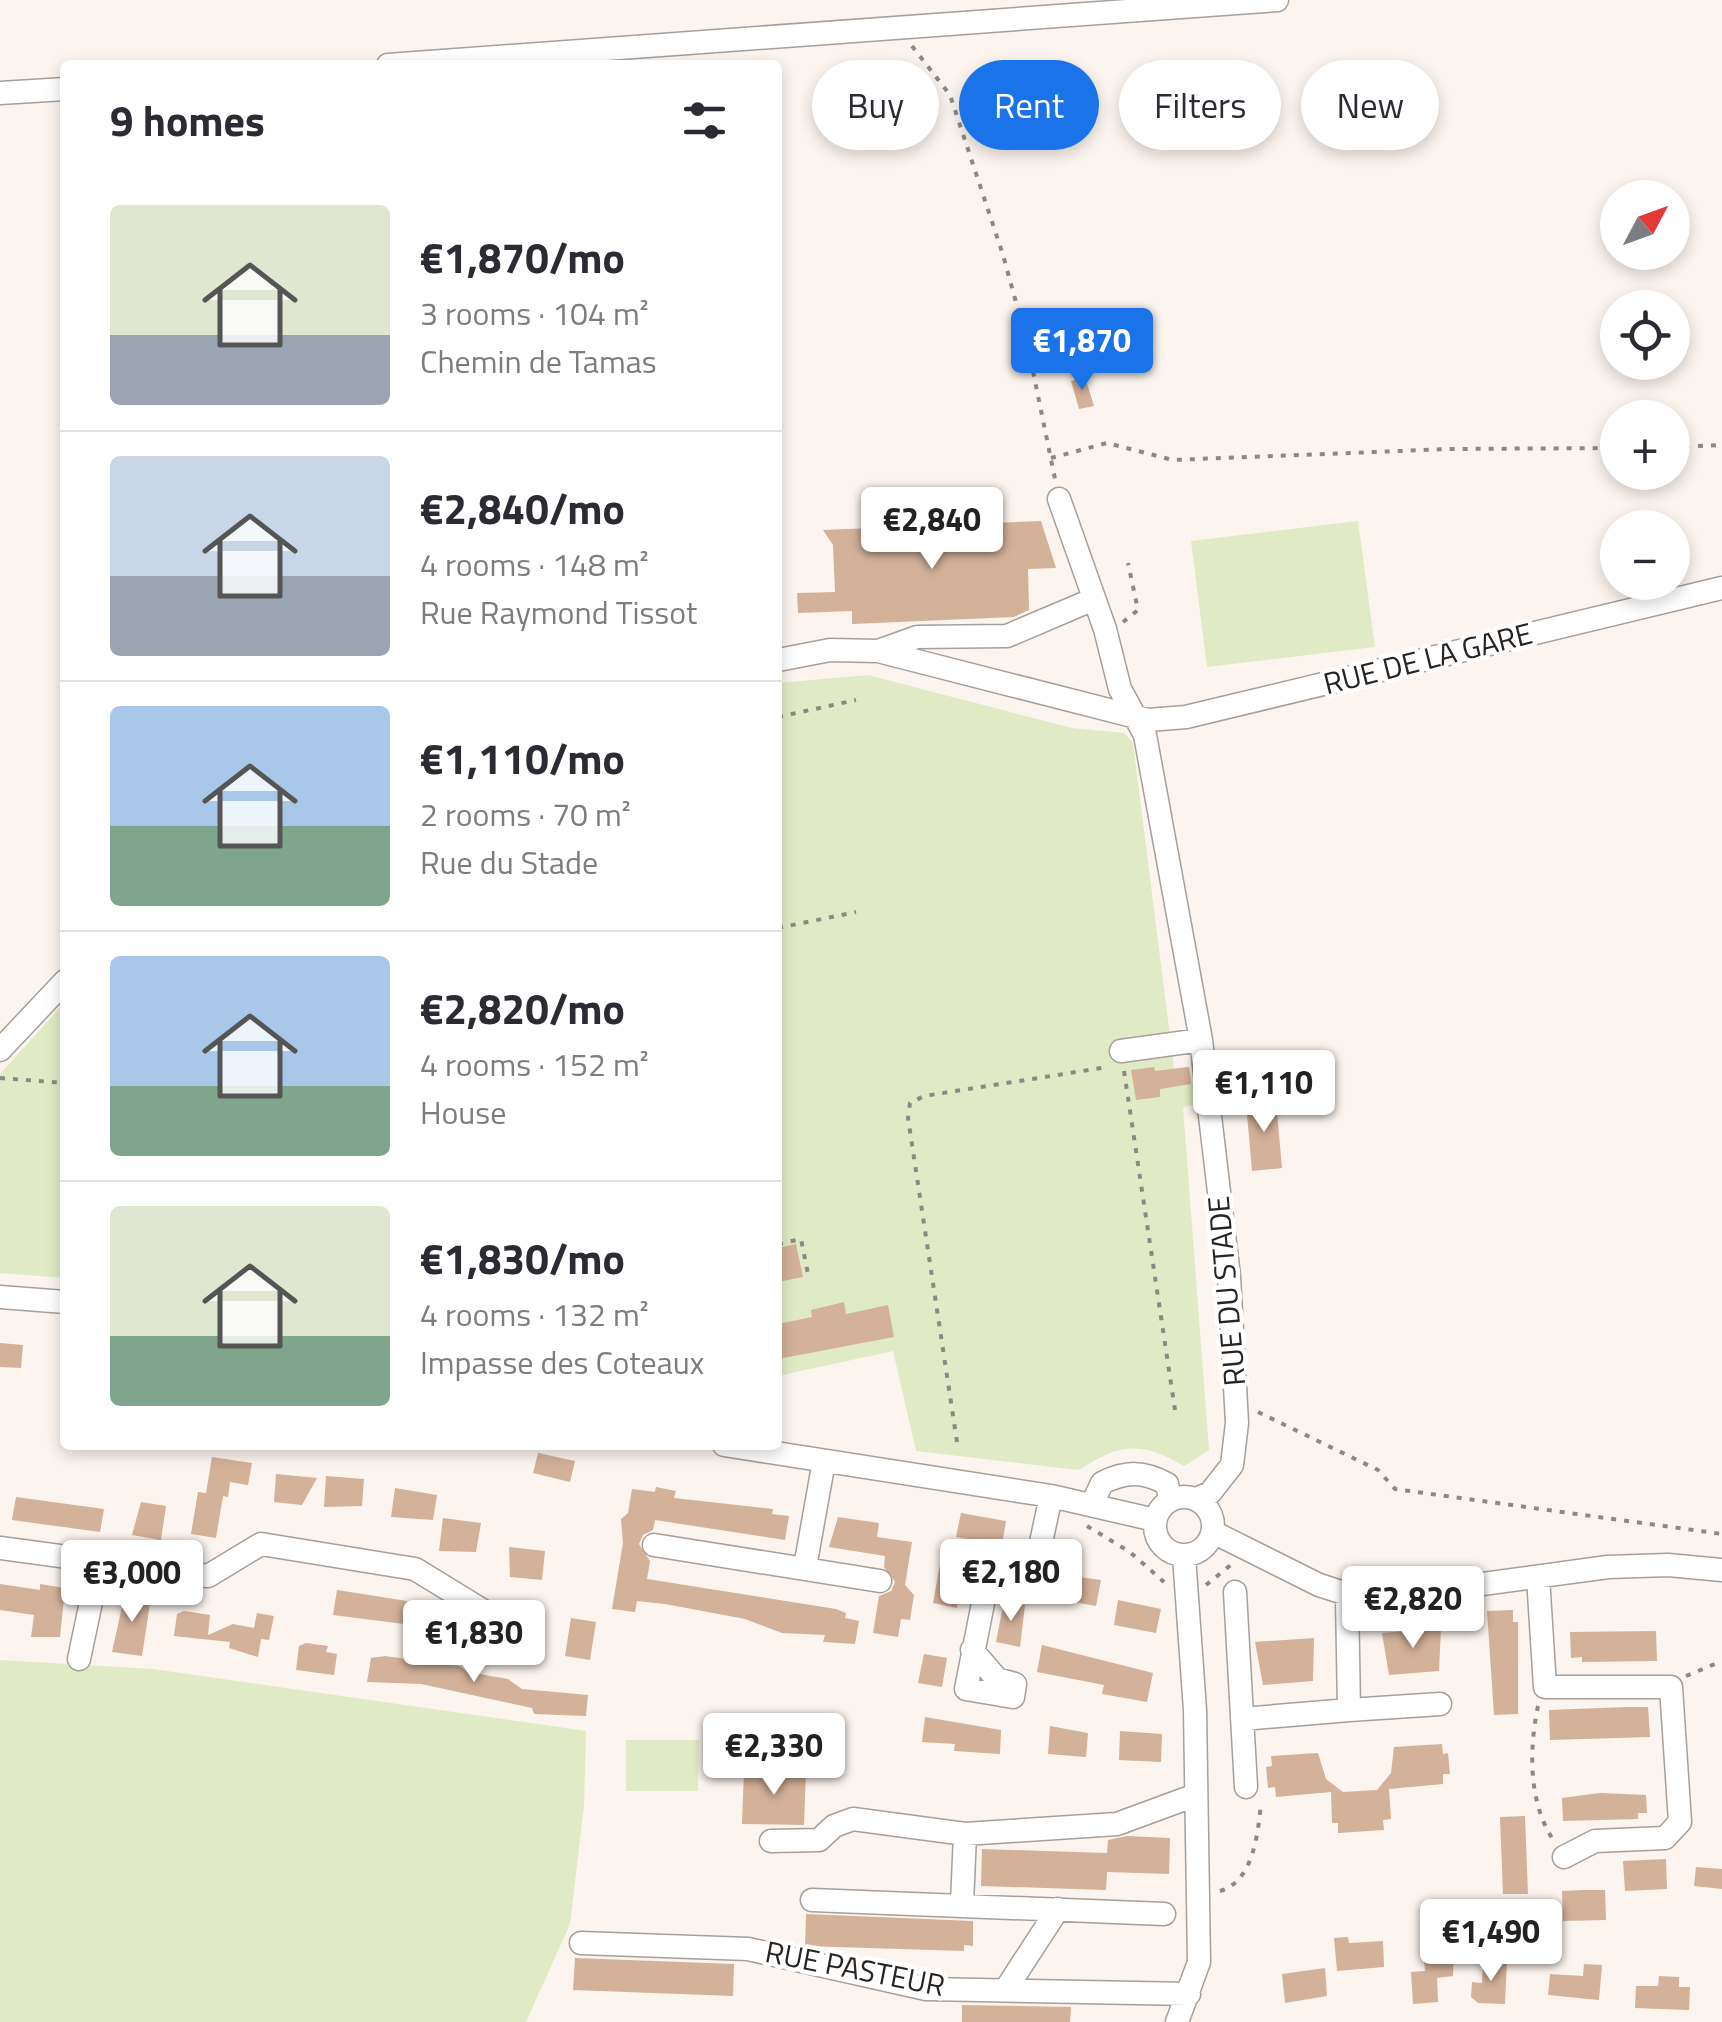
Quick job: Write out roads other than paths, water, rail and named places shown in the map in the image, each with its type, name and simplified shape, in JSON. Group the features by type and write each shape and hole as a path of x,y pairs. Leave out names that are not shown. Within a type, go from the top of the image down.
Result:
{"street":[{"path":"457,60 1277,0"},
{"path":"0,93 60,88"},
{"name":"RUE DU STADE","path":"1059,499 1105,629 1120,689 1145,735 1201,1040 1230,1276 1236,1405 1232,1465 1210,1493 1196,1499"},
{"name":"RUE DE LA GARE","path":"878,651 1148,720 1186,717 1722,588"},
{"path":"782,659 830,650 878,651 917,637 1007,636 1094,599"},
{"path":"0,1050 60,985"},
{"path":"1121,1052 1201,1040"},
{"path":"0,1298 60,1302"},
{"path":"753,1450 1052,1496 1155,1520"},
{"path":"806,1567 824,1462"},
{"path":"1092,1504 1102,1483 1131,1473 1150,1475 1167,1484 1170,1499 1155,1520 1161,1545 1184,1556"},
{"path":"972,1650 987,1583 1037,1561 1052,1496"},
{"path":"1170,1499 1196,1499 1207,1507 1213,1532 1208,1544 1184,1556"},
{"path":"1213,1532 1347,1597 1366,1600 1608,1567 1668,1564 1722,1570"},
{"path":"0,1548 208,1576 225,1570 248,1548 261,1544 415,1569 505,1624"},
{"path":"654,1545 880,1581"},
{"path":"1177,2022 1199,1962 1194,1710 1184,1556"},
{"path":"79,1659 99,1564"},
{"path":"1538,1577 1545,1687 1672,1687 1680,1822 1665,1838 1595,1841 1564,1857"},
{"path":"1234,1592 1246,1787"},
{"path":"1347,1597 1349,1710"},
{"path":"1242,1720 1440,1704"},
{"path":"772,1841 819,1840 834,1826 853,1820 965,1834 1117,1824 1193,1796"},
{"path":"962,1904 965,1834"},
{"path":"812,1900 1164,1914"},
{"path":"1006,1988 1058,1908"},
{"name":"RUE PASTEUR","path":"581,1944 748,1949 926,1989 1189,1994"}]}
